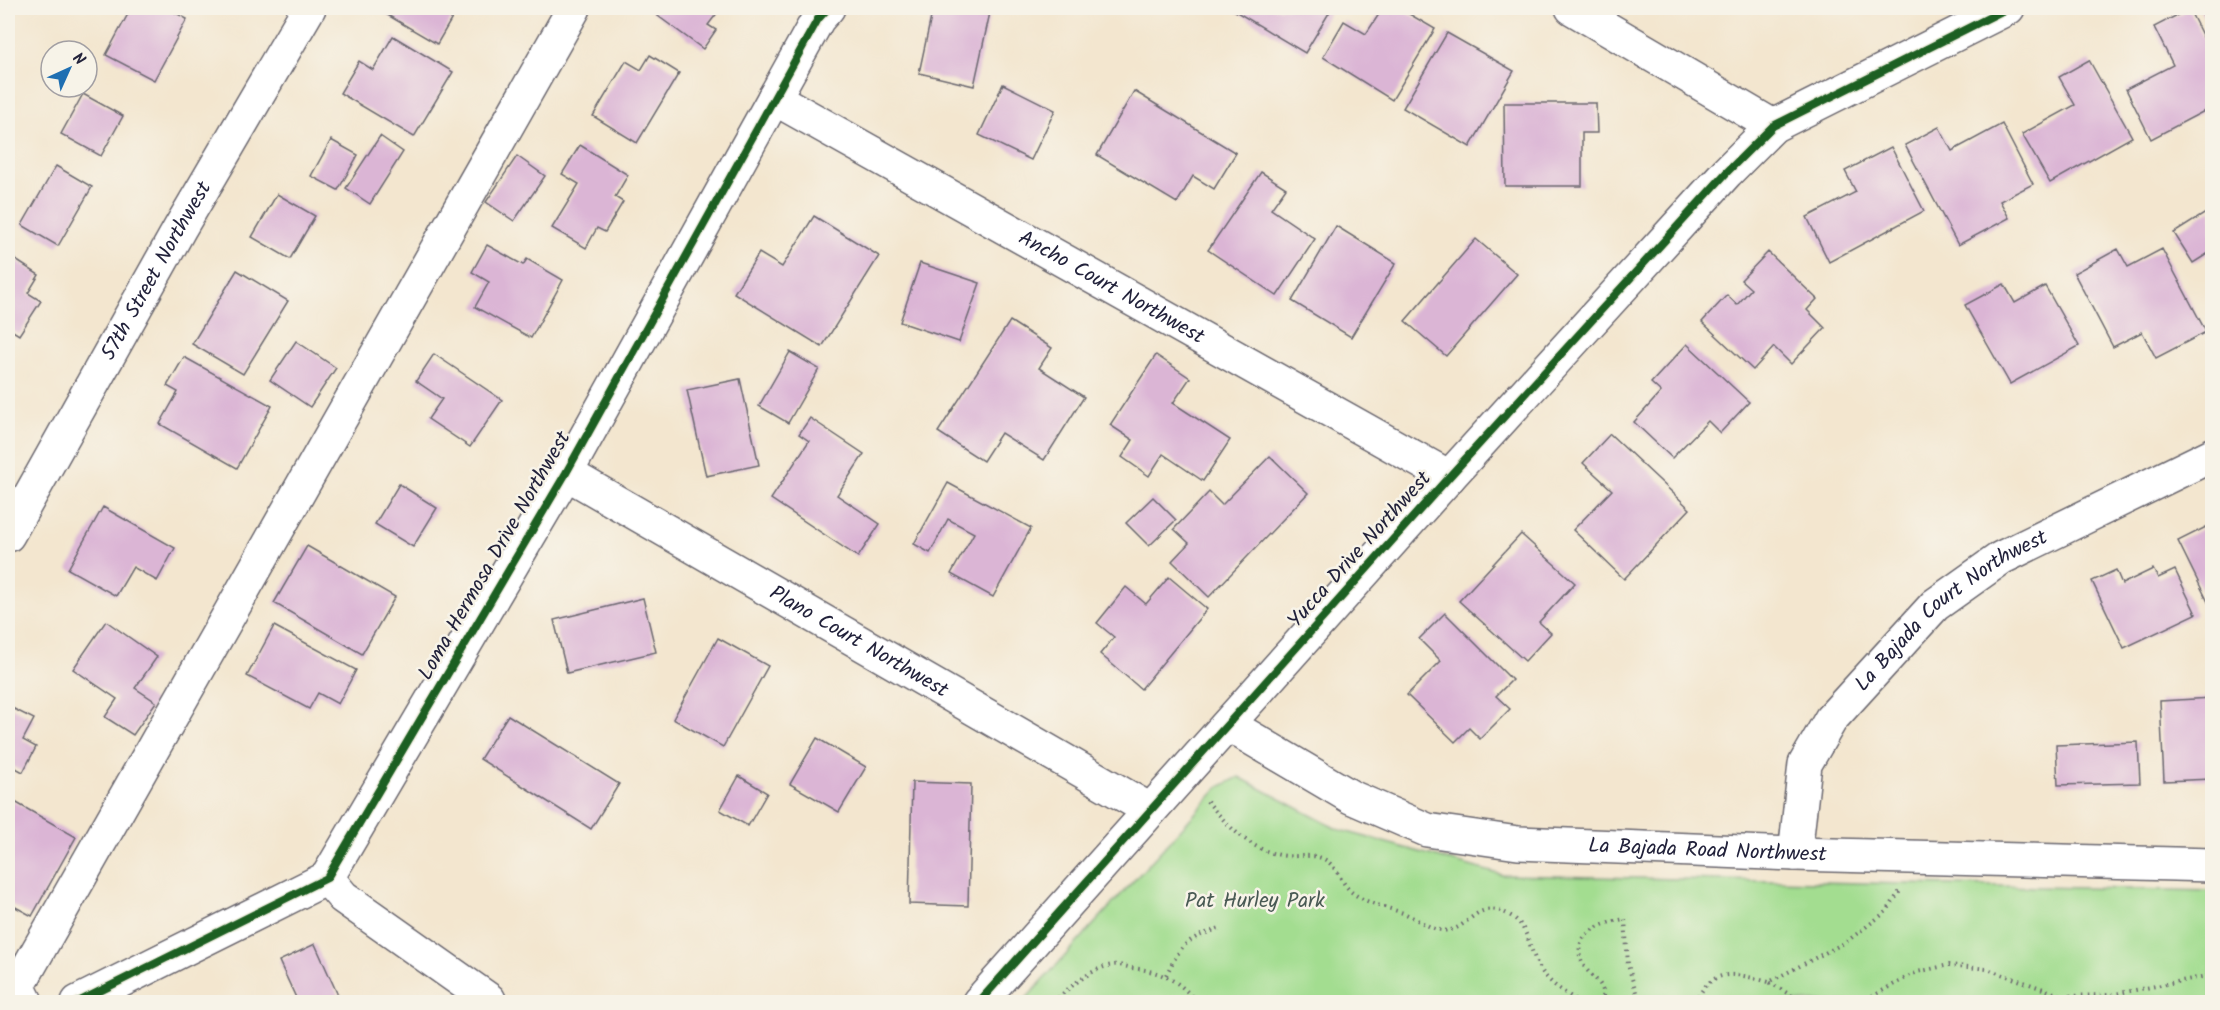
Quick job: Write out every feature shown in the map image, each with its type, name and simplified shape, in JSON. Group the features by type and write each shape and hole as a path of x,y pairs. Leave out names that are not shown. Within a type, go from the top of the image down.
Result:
{"street":[{"name":"57th Street Northwest","path":"8,536 180,228 309,8"},
{"path":"26,1002 18,986 574,8"},
{"name":"Loma Hermosa Drive Northwest","path":"327,878 566,473 774,98 818,20 828,8"},
{"path":"1572,8 1773,126"},
{"name":"Yucca Drive Northwest","path":"979,1002 1449,477 1727,172 1773,126 2008,8"},
{"name":"Ancho Court Northwest","path":"774,98 1449,477"},
{"name":"La Bajada Court Northwest","path":"1795,854 1805,764 1831,719 1935,605 2001,558 2212,455"},
{"name":"Plano Court Northwest","path":"566,473 1150,810"},
{"name":"La Bajada Road Northwest","path":"1229,725 1351,797 1428,830 1518,843 1795,854 2212,865"},
{"path":"78,1002 327,878 344,897 489,1000"}],"path":[{"path":"1207,801 1234,831 1265,852 1286,856 1319,857 1328,861 1351,892 1362,899 1439,930 1453,931 1480,911 1497,910 1511,916 1523,926 1541,970 1564,992 1580,1002"},
{"path":"1769,982 1846,942 1887,911 1901,889"},
{"path":"1601,1002 1604,997 1603,987 1581,960 1580,944 1592,928 1625,919 1628,965 1639,1002"},
{"path":"1166,975 1178,952 1189,939 1220,928"},
{"path":"1054,1002 1082,978 1113,965 1145,969 1166,975 1188,992 1196,1002"},
{"path":"1861,1002 1917,972 1949,966 1987,969 2062,996 2110,995 2212,975"},
{"path":"1696,1002 1709,984 1723,974 1743,975 1769,982 1802,1002"}],"green space":[{"name":"Pat Hurley Park","path":"1239,777 1337,829 1502,875 2212,891 2212,1002 1023,1002 1219,787"}],"building":[{"path":"121,8 167,8 187,19 154,80 106,55 129,12"},
{"path":"387,8 458,8 437,44 384,13"},
{"path":"647,8 721,8 708,25 716,30 703,49"},
{"path":"933,8 991,8 974,86 919,73"},
{"path":"1230,8 1332,8 1305,53"},
{"path":"1383,8 1399,8 1435,29 1392,100 1323,57 1344,21 1366,34"},
{"path":"2199,8 2212,8 2212,32"},
{"path":"2189,9 2212,55 2212,107 2151,139 2126,89 2173,65 2154,27"},
{"path":"1447,33 1514,71 1470,147 1403,108"},
{"path":"393,36 453,72 414,137 340,93 359,61 373,70"},
{"path":"650,55 679,73 637,143 593,116 626,61 641,70"},
{"path":"2089,60 2132,137 2050,183 2022,134 2075,105 2059,77"},
{"path":"1003,84 1055,110 1031,160 979,135"},
{"path":"1134,91 1236,153 1214,189 1193,176 1177,203 1097,155"},
{"path":"80,99 92,99 123,116 101,156 61,134"},
{"path":"1504,103 1596,103 1597,133 1582,133 1582,186 1505,186"},
{"path":"2002,124 2033,184 2000,201 2009,218 1958,245 1905,145 1939,127 1952,151"},
{"path":"380,136 403,152 370,204 346,188"},
{"path":"331,140 358,155 338,190 311,176"},
{"path":"580,145 628,175 615,197 623,202 605,232 597,228 586,248 552,228 579,184 562,174"},
{"path":"1891,147 1924,211 1829,262 1807,217 1856,192 1845,171"},
{"path":"517,156 545,176 514,221 486,202"},
{"path":"56,166 92,187 58,246 22,225"},
{"path":"1261,172 1286,188 1271,209 1315,239 1277,296 1208,250"},
{"path":"277,194 315,216 290,259 252,237"},
{"path":"2212,209 2212,251 2193,263 2174,233"},
{"path":"814,216 879,256 822,347 734,293 759,253 782,267"},
{"path":"1336,226 1396,263 1351,337 1292,301"},
{"path":"1476,239 1517,274 1446,356 1405,321"},
{"path":"487,245 523,265 527,259 563,280 531,338 475,307 489,282 472,272"},
{"path":"2118,249 2128,267 2162,249 2206,332 2156,358 2142,332 2113,347 2074,273"},
{"path":"1768,252 1817,299 1807,310 1825,328 1791,364 1774,347 1753,370 1702,322 1727,295 1737,305 1751,289 1741,280"},
{"path":"8,255 39,275 28,293 41,301 19,335 8,328"},
{"path":"920,263 980,283 959,342 900,322"},
{"path":"237,270 288,301 243,374 192,344"},
{"path":"2004,284 2015,303 2045,286 2079,346 2010,384 1965,305"},
{"path":"1010,321 1052,348 1039,368 1084,397 1044,460 1001,433 983,461 938,432"},
{"path":"296,341 336,368 310,407 270,380"},
{"path":"1687,344 1749,402 1720,433 1708,421 1672,458 1634,422 1661,392 1651,383"},
{"path":"790,352 819,369 788,423 759,406"},
{"path":"434,354 502,400 470,447 428,419 442,399 416,381"},
{"path":"1156,355 1190,378 1173,403 1230,440 1203,481 1163,454 1149,476 1122,457 1133,440 1110,425"},
{"path":"184,357 272,406 237,468 160,424 178,392 167,386"},
{"path":"740,379 759,465 706,476 687,390"},
{"path":"810,418 864,454 837,495 880,524 858,557 771,499 809,441 799,434"},
{"path":"1610,434 1690,509 1624,579 1573,530 1612,490 1583,463"},
{"path":"1270,456 1308,493 1209,597 1172,561 1189,543 1174,529 1209,492 1222,505"},
{"path":"948,483 1031,528 993,597 951,574 974,533 948,519 930,553 914,544"},
{"path":"399,484 437,508 413,547 375,524"},
{"path":"1153,497 1176,520 1149,546 1126,523"},
{"path":"103,507 175,548 157,581 133,567 116,596 68,569"},
{"path":"2212,524 2212,602 2209,604 2178,541"},
{"path":"1521,534 1575,583 1539,622 1551,633 1525,661 1459,601"},
{"path":"307,546 395,597 362,654 274,603"},
{"path":"2153,569 2158,578 2175,570 2196,614 2124,648 2092,581 2116,570 2122,584"},
{"path":"1169,577 1207,609 1141,689 1100,654 1114,637 1097,623 1126,587 1146,604"},
{"path":"643,598 656,652 567,673 554,620"},
{"path":"1445,613 1512,680 1496,696 1510,709 1480,739 1469,728 1455,742 1407,695 1441,661 1419,639"},
{"path":"106,621 157,657 135,688 156,702 133,735 105,717 117,699 73,669"},
{"path":"274,626 356,670 338,704 318,693 309,709 247,676"},
{"path":"718,638 768,666 723,747 673,719"},
{"path":"2212,698 2212,779 2164,781 2160,701"},
{"path":"8,706 34,719 23,740 36,747 23,772 8,764"},
{"path":"508,715 619,784 591,829 480,759"},
{"path":"817,738 866,767 839,812 790,784"},
{"path":"2138,742 2140,783 2058,785 2056,745"},
{"path":"739,776 767,793 748,826 720,810"},
{"path":"912,782 971,784 968,906 909,904"},
{"path":"8,798 76,837 32,916 8,903"},
{"path":"315,944 341,1002 298,1002 279,961"}],"cycle path":[{"path":"78,1002 327,878 566,473 818,19 828,8"},
{"path":"979,1002 1449,477 1727,172 1773,126 2008,8"}]}
